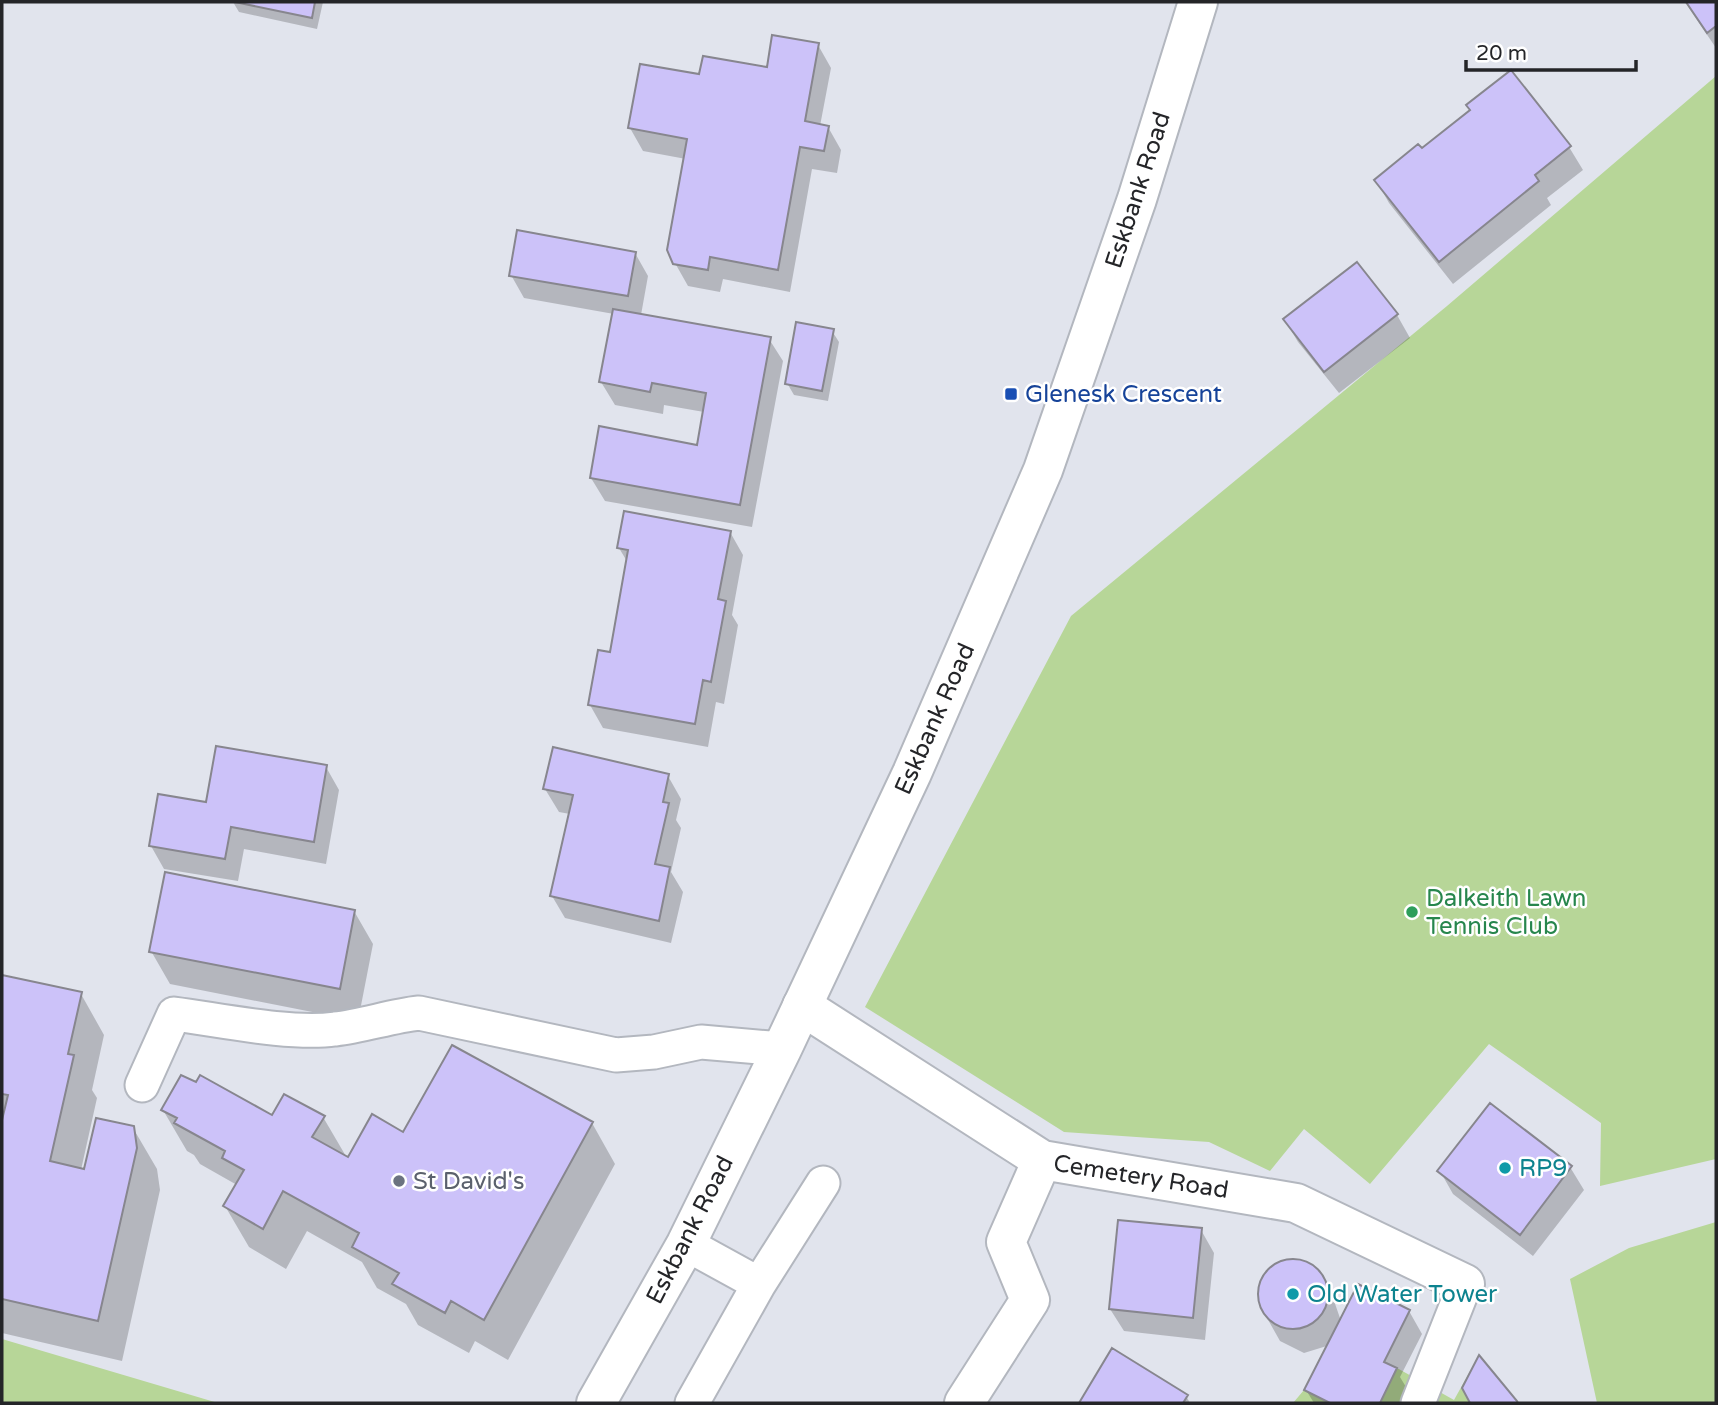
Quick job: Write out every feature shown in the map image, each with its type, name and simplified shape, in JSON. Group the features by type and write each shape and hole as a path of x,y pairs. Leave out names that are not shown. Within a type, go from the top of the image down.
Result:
{"main road":[{"name":"Eskbank Road","path":"596,1403 686,1244 782,1049 912,773 1043,470 1137,199 1198,2"},
{"name":"Cemetery Road","path":"802,1006 1042,1160 1296,1203 1465,1283"},
{"path":"964,1403 1030,1300 1006,1242 1042,1160"}],"lane":[{"path":"142,1086 174,1014 261,1026 334,1030 419,1013 616,1055 654,1052 701,1042 782,1049"},
{"path":"692,1403 759,1283 822,1183"},
{"path":"686,1244 759,1283"},
{"path":"1418,1403 1465,1283"}],"green space":[{"path":"1716,76 1716,1159 1600,1186 1601,1123 1489,1044 1370,1184 1304,1129 1270,1171 1209,1142 1064,1132 865,1007 1071,616 1447,306"},
{"path":"1716,1222 1716,1403 1597,1403 1570,1279 1629,1248"},
{"path":"2,1339 218,1403 2,1403"},
{"path":"1479,1355 1518,1403 1380,1403 1397,1368 1454,1400"},
{"path":"1304,1390 1330,1403 1293,1403"}],"building":[{"path":"235,2 315,2 312,18"},
{"path":"1686,2 1716,2 1716,26 1707,33"},
{"path":"772,35 819,43 805,121 829,126 824,151 800,147 778,270 710,257 708,270 673,264 667,250 687,139 628,128 640,64 699,74 703,56 767,67"},
{"path":"1511,70 1571,146 1535,175 1539,181 1439,262 1374,180 1418,144 1422,148 1470,110 1466,105"},
{"path":"517,230 636,252 628,296 509,276"},
{"path":"1357,262 1398,314 1324,372 1283,319"},
{"path":"613,309 771,337 740,505 590,478 599,426 697,445 706,393 652,383 650,392 599,382"},
{"path":"796,322 834,329 822,391 785,384"},
{"path":"624,511 731,531 718,599 726,601 711,682 703,680 695,724 588,705 598,650 610,652 628,550 617,548"},
{"path":"216,746 327,765 314,842 231,827 225,859 149,846 158,794 206,802"},
{"path":"553,747 669,774 663,802 669,803 655,864 670,867 659,921 550,896 573,795 543,789"},
{"path":"165,872 355,910 340,989 149,952"},
{"path":"2,975 82,992 68,1054 74,1055 50,1161 84,1169 96,1118 134,1126 137,1148 98,1321 2,1299 2,1120 8,1095 2,1094"},
{"name":"St David's","path":"452,1045 593,1122 484,1320 451,1301 445,1313 392,1284 399,1273 352,1247 359,1233 283,1191 263,1229 223,1206 244,1170 222,1158 225,1151 174,1123 177,1118 161,1110 181,1075 196,1082 200,1075 272,1115 284,1094 325,1116 312,1137 348,1157 372,1114 403,1132"},
{"name":"RP9","path":"1490,1103 1572,1166 1520,1235 1437,1171"},
{"path":"1118,1220 1202,1228 1193,1318 1109,1309"},
{"name":"Old Water Tower","path":"1293,1259 1318,1269 1328,1294 1318,1319 1293,1329 1268,1319 1258,1294 1268,1269"},
{"path":"1358,1284 1410,1310 1384,1362 1397,1368 1380,1403 1330,1403 1304,1390"},
{"path":"1112,1348 1188,1395 1183,1403 1079,1403"},
{"path":"1479,1355 1518,1403 1470,1403 1462,1388"}],"place":[{"name":"Glenesk Crescent","path":"1011,394"},
{"name":"Dalkeith Lawn Tennis Club","path":"1412,912"},
{"name":"RP9","path":"1505,1168"},
{"name":"St David's","path":"399,1181"},
{"name":"Old Water Tower","path":"1293,1294"}]}
